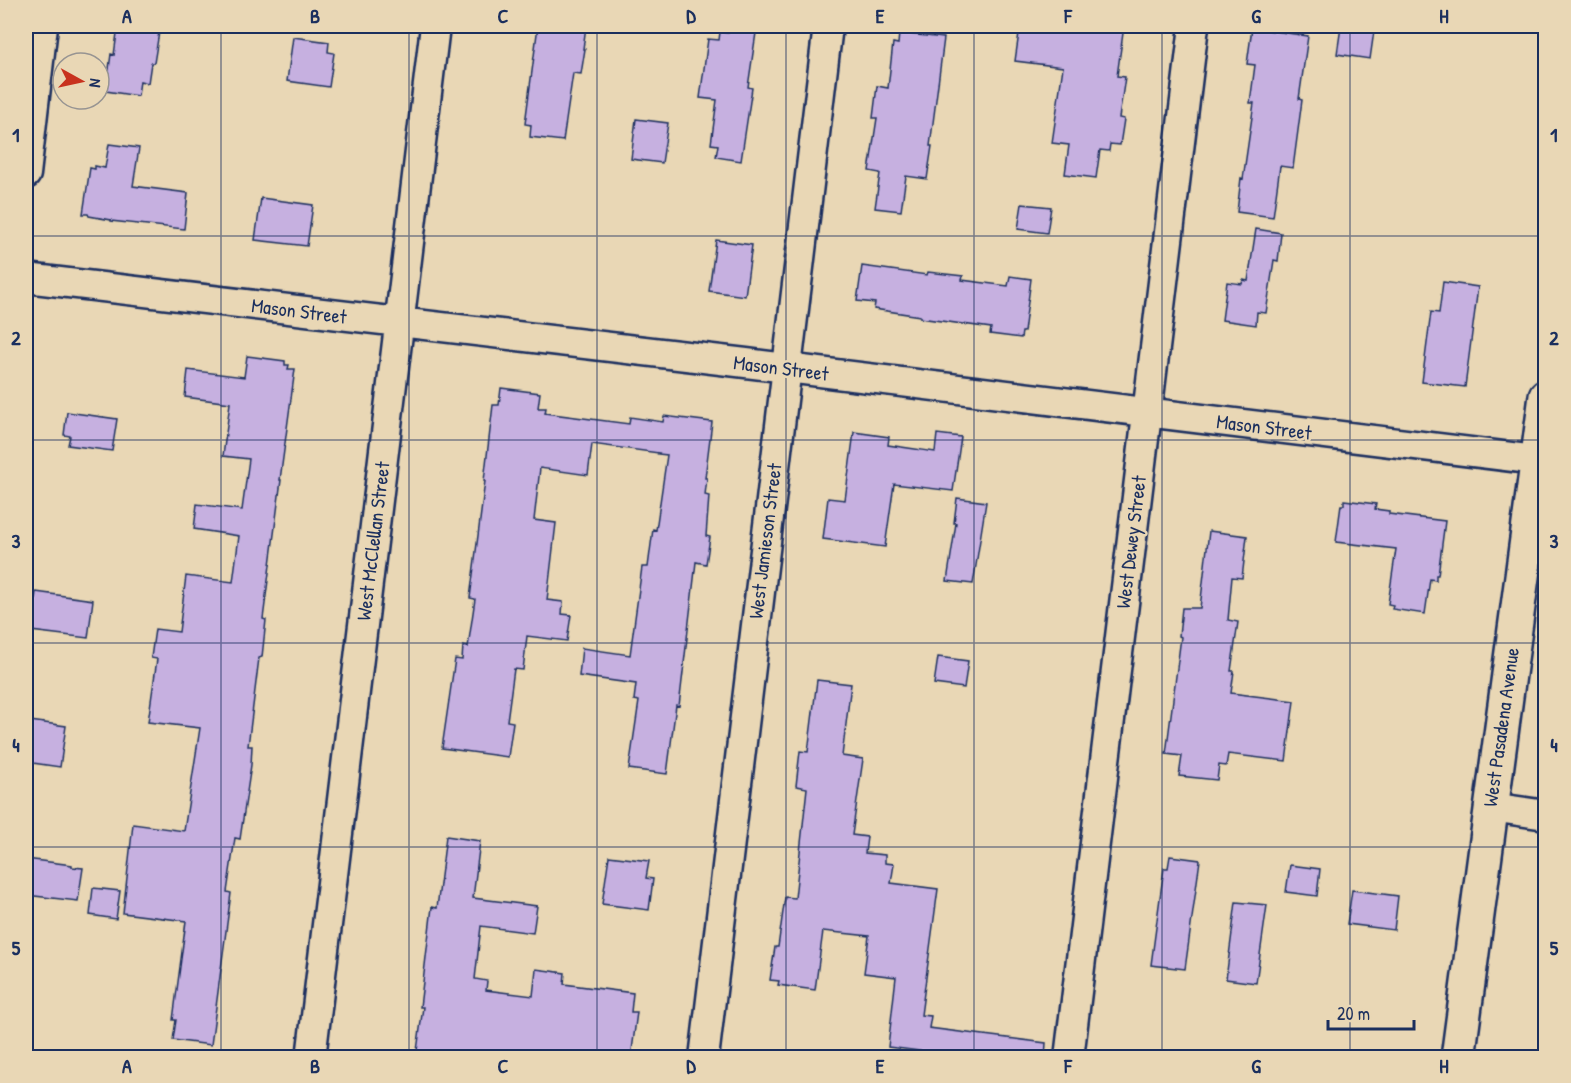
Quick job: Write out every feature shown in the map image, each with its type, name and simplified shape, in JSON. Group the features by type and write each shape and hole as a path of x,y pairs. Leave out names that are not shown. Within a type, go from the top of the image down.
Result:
{"street":[{"path":"26,174 43,26"},
{"name":"West McClellan Street","path":"311,1058 435,26"},
{"name":"West Jamieson Street","path":"704,1058 828,26"},
{"name":"West Dewey Street","path":"1069,1058 1194,26"},
{"name":"Mason Street","path":"26,278 1537,460"},
{"name":"West Pasadena Avenue","path":"1458,1058 1545,396"},
{"path":"1491,807 1545,815"}],"building":[{"path":"118,26 160,26 148,83 140,81 138,96 111,92 111,54 114,55"},
{"path":"538,26 586,26 581,74 573,73 563,141 530,137 531,125 525,124"},
{"path":"729,26 757,26 748,87 752,88 741,161 716,157 718,145 711,144 717,100 700,98 708,39 719,40 720,32 728,33"},
{"path":"1020,26 1124,26 1117,76 1125,77 1119,118 1124,119 1120,145 1110,144 1109,151 1100,150 1096,178 1065,174 1069,145 1052,143 1063,67 1015,61"},
{"path":"1341,27 1374,31 1370,59 1337,54"},
{"path":"1252,28 1308,36 1299,99 1302,100 1293,168 1280,166 1273,217 1237,212 1254,103 1250,103 1255,65 1247,64"},
{"path":"899,33 944,38 927,179 906,176 901,211 875,208 880,173 869,171 877,118 873,118 877,86 888,88 893,43 898,44"},
{"path":"293,37 329,42 328,52 334,53 329,87 287,81"},
{"path":"636,119 668,123 662,163 631,159"},
{"path":"109,144 139,148 133,186 188,193 184,229 111,221 83,214 90,168 95,169 95,166 105,168"},
{"path":"261,198 313,205 307,246 255,240"},
{"path":"1022,204 1051,207 1047,233 1018,229"},
{"path":"1256,229 1281,233 1278,261 1274,260 1266,313 1257,312 1256,325 1222,320 1227,282 1242,284 1243,280 1248,281"},
{"path":"716,240 752,245 745,296 709,291"},
{"path":"862,266 927,275 928,272 963,276 962,280 1008,286 1010,276 1031,279 1024,332 1021,338 990,334 991,328 874,309 875,303 857,301"},
{"path":"1443,282 1478,287 1465,387 1422,382 1431,312 1439,313"},
{"path":"247,356 285,361 285,365 289,365 288,369 295,369 263,619 266,620 262,657 259,658 248,746 252,746 251,765 240,839 235,838 227,892 231,893 211,1045 173,1040 176,1020 173,1020 186,921 123,913 133,824 184,831 200,728 148,722 157,659 151,658 155,629 179,632 186,576 233,582 239,536 194,529 197,504 242,510 249,459 223,456 230,403 185,397 188,370 244,377"},
{"path":"501,388 540,393 538,408 546,408 545,413 629,424 630,417 663,422 664,416 712,422 705,478 707,478 705,495 709,496 706,536 710,537 706,564 696,562 679,706 676,705 667,774 629,769 639,701 634,700 636,684 579,676 582,648 630,655 642,567 648,567 667,455 592,444 588,475 540,468 534,520 556,523 547,600 563,602 562,614 571,615 567,641 527,636 523,670 514,669 507,721 513,722 508,757 442,748 455,659 462,660 463,646 468,647 475,599 470,598 493,405 499,405"},
{"path":"67,412 117,419 112,451 68,445 70,436 64,435"},
{"path":"854,432 889,437 888,445 935,452 937,434 961,437 953,491 894,484 885,547 823,539 828,498 845,500"},
{"path":"957,498 986,502 973,584 947,581 956,523 954,523"},
{"path":"1344,500 1376,504 1375,509 1389,511 1389,514 1445,521 1438,575 1436,575 1436,580 1430,579 1425,614 1392,609 1393,605 1388,604 1396,549 1336,542 1341,505 1344,505"},
{"path":"1209,531 1247,536 1242,578 1232,577 1228,620 1238,622 1231,671 1234,671 1231,693 1294,701 1286,761 1228,754 1226,766 1219,765 1217,780 1179,776 1182,756 1166,754 1181,637 1179,636 1182,608 1200,608"},
{"path":"36,592 93,600 88,638 31,631"},
{"path":"938,657 968,661 964,688 934,684"},
{"path":"817,680 851,684 842,756 863,759 852,835 867,837 865,853 885,855 885,863 894,864 891,883 938,889 921,1015 931,1016 929,1028 1046,1043 1045,1058 943,1058 943,1054 888,1047 896,977 864,973 869,936 823,931 815,990 778,985 779,981 770,980 775,947 778,947 785,897 795,898 807,788 796,786 800,751 808,752"},
{"path":"30,721 66,726 60,767 26,762 26,735 28,736"},
{"path":"446,836 480,841 473,898 537,906 533,933 481,926 475,979 487,981 486,990 533,996 536,969 565,973 564,984 633,993 631,1012 637,1012 631,1058 416,1058 432,907 437,908"},
{"path":"609,856 649,861 646,878 653,879 649,910 602,904"},
{"path":"1170,856 1200,860 1185,969 1151,965 1164,868 1168,868"},
{"path":"26,859 83,868 78,901 26,895"},
{"path":"1290,865 1320,869 1317,896 1286,892"},
{"path":"93,888 120,891 116,919 90,915"},
{"path":"1352,890 1398,896 1394,930 1347,924"},
{"path":"1236,902 1267,905 1256,983 1226,979"}]}
